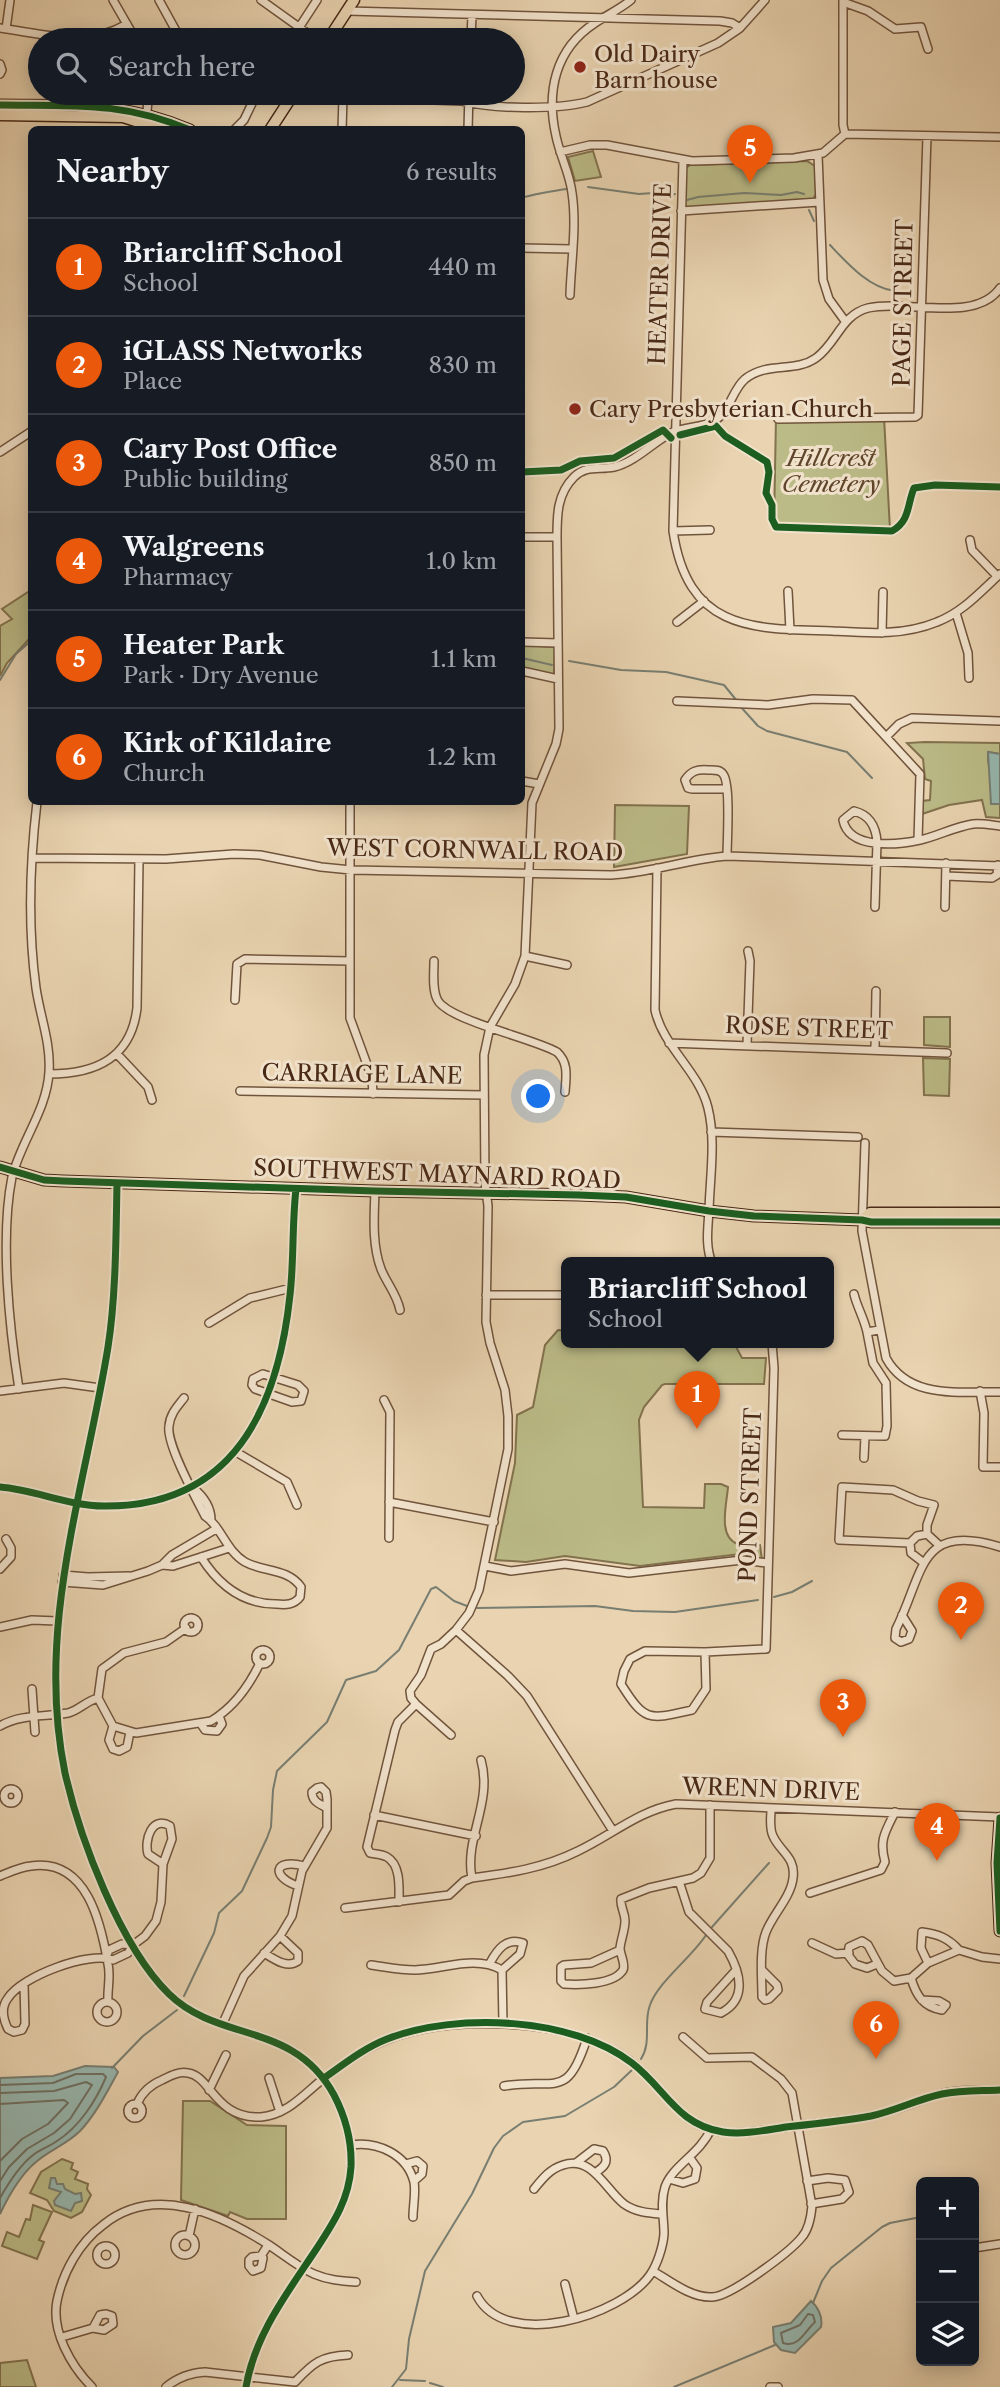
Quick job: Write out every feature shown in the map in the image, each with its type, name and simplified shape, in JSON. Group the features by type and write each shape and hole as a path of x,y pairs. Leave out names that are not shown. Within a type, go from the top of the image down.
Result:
{"main road":[{"path":"336,28 354,0"},
{"path":"0,105 103,107 175,126"},
{"path":"273,126 288,105"},
{"path":"0,115 146,118 158,126"},
{"name":"SOUTHWEST MAYNARD ROAD","path":"0,1167 44,1180 626,1198 709,1212 871,1222 971,1222 1000,1217"},
{"name":"SOUTHWEST MAYNARD ROAD","path":"862,1220 872,1213 1000,1217"},
{"path":"1000,1818 997,1863 1000,1931"}],"street":[{"path":"10,0 3,28 28,31"},
{"path":"113,0 129,28"},
{"path":"261,0 299,27 317,0"},
{"path":"570,295 573,194 560,152 552,107 553,82 560,60 590,27 631,0"},
{"path":"510,105 552,107 587,102 718,43 740,28 765,0"},
{"path":"163,1 175,28"},
{"path":"845,134 843,1 868,11 895,29 922,27 928,49"},
{"path":"347,10 720,21 733,23 740,28"},
{"path":"471,28 472,15"},
{"path":"119,28 127,24"},
{"path":"0,64 0,74"},
{"path":"146,118 148,105"},
{"path":"238,126 251,105"},
{"path":"342,126 343,105"},
{"path":"468,126 469,105"},
{"path":"560,152 590,145 607,145 683,160 775,159 818,155 845,134 1000,137"},
{"name":"PAGE STREET","path":"778,419 917,416 920,408 928,136"},
{"path":"818,155 823,280 829,299 845,321"},
{"name":"HEATER DRIVE","path":"683,160 673,531 680,562 687,578 704,601"},
{"path":"681,211 819,202"},
{"path":"525,248 571,249"},
{"path":"451,1735 416,1704 410,1691 421,1675 431,1649 456,1630 473,1605 485,1566 508,1450 508,1416 503,1382 487,1331 488,1206 485,1193 484,1055 490,1027 515,984 526,956 532,803 556,744 559,729 558,506 574,477 591,468 616,466 676,431 717,420 737,387 756,372 769,367 804,364 816,358 828,347 845,321 855,313 875,307 974,305 988,299 1000,288"},
{"path":"0,452 28,434"},
{"path":"673,531 710,530"},
{"path":"525,537 557,537"},
{"path":"677,622 704,601 727,618 758,628 882,633 915,629 956,613 998,575 972,550 970,540"},
{"path":"788,592 790,630"},
{"path":"882,633 883,592"},
{"path":"956,613 968,653 969,678"},
{"path":"525,642 558,643"},
{"path":"525,672 558,679"},
{"path":"677,701 778,705 813,699 852,701 920,774 918,840"},
{"path":"887,736 899,724 912,719 1000,721"},
{"path":"727,789 692,789 688,788 685,780 694,770 719,771 724,775 727,789 727,856"},
{"path":"525,781 539,785"},
{"path":"19,1388 4,1298 5,1223 13,1172 44,1099 49,1074 49,1058 34,973 33,858 37,805"},
{"path":"350,805 350,1018 372,1078 373,1094"},
{"path":"875,907 877,842 872,823 864,814 854,811 845,817 844,825 854,838 877,842 918,840 972,824 1000,826"},
{"name":"WEST CORNWALL ROAD","path":"33,858 139,859 234,853 351,870 622,874 727,856 999,865"},
{"path":"49,1074 88,1071 117,1054 133,1028 137,1008 139,859"},
{"path":"945,906 946,863"},
{"path":"946,876 992,878 997,875 999,865"},
{"path":"657,868 653,999 657,1020 701,1090 708,1108 711,1132 707,1237 711,1257"},
{"path":"747,1045 750,961 748,951"},
{"path":"526,956 567,965"},
{"path":"235,1000 237,964 245,959 350,961"},
{"path":"434,961 435,992 439,1003 461,1017 557,1052 566,1067 565,1091"},
{"path":"875,1049 876,991"},
{"name":"ROSE STREET","path":"669,1043 947,1053"},
{"path":"117,1054 148,1087 152,1100"},
{"name":"CARRIAGE LANE","path":"240,1091 483,1095"},
{"path":"711,1132 862,1140 864,1244 883,1351 890,1367 898,1376 925,1390 1000,1392"},
{"path":"117,1183 109,1338 62,1578 57,1621 57,1714 66,1777 85,1844 112,1906 133,1945 157,1980 176,2000 195,2012 270,2039 307,2061 324,2078 339,2105 351,2145 350,2176 345,2200 332,2227 264,2331 246,2387"},
{"path":"0,1487 78,1504 125,1505 160,1498 191,1487 212,1475 236,1452 252,1429 267,1394 285,1331 291,1288 296,1189"},
{"path":"375,1191 375,1244 382,1271 398,1297 400,1310"},
{"path":"209,1323 250,1298 291,1288"},
{"path":"486,1294 561,1295"},
{"path":"842,1435 885,1436 887,1426 886,1383 873,1363 865,1322 858,1310 854,1294"},
{"path":"867,1332 879,1331"},
{"name":"POND STREET","path":"705,1652 766,1649 772,1348"},
{"path":"260,1374 298,1385 304,1391 301,1401 292,1402 267,1394 255,1389 253,1379 260,1374"},
{"path":"0,1391 64,1383 100,1388"},
{"path":"980,1391 984,1413 983,1467 1000,1467"},
{"path":"184,1398 172,1412 169,1435 205,1516 211,1520 229,1549 246,1562 298,1582 302,1592 298,1601 292,1604 273,1604 241,1597 221,1582 201,1557"},
{"path":"384,1400 390,1412 389,1538"},
{"path":"864,1436 864,1458"},
{"path":"236,1452 269,1469 286,1482 297,1505"},
{"path":"927,1534 917,1536 910,1543 839,1540 842,1488 893,1490 934,1505 927,1525 927,1534 940,1546"},
{"path":"389,1502 494,1522"},
{"path":"162,1565 172,1555 216,1530"},
{"path":"0,1569 11,1557 11,1548 6,1539"},
{"path":"902,1615 924,1563 940,1546 958,1539 976,1539 1000,1547"},
{"path":"910,1543 911,1553 924,1563"},
{"path":"62,1578 103,1586 162,1565 173,1566 229,1549"},
{"path":"485,1566 511,1571 565,1564 629,1573 742,1560 766,1563"},
{"path":"0,1627 33,1620 57,1621"},
{"path":"186,1628 166,1642 124,1653 106,1665 100,1675 98,1698 113,1726 130,1732 201,1724 219,1716 244,1691 260,1663"},
{"path":"456,1630 508,1676 534,1706 613,1831"},
{"path":"645,1651 705,1652 706,1689 692,1710 647,1716 638,1710 621,1684 630,1659 645,1651"},
{"path":"32,1689 34,1732"},
{"path":"0,1726 15,1719 73,1711 85,1702 98,1698"},
{"path":"399,1902 395,1864 383,1855 370,1853 367,1847 396,1725 416,1704"},
{"path":"113,1726 109,1741 113,1749 119,1751 127,1748 130,1732"},
{"path":"345,1908 449,1895 464,1881 472,1878 470,1864 485,1789 481,1760"},
{"name":"WRENN DRIVE","path":"472,1878 544,1866 579,1851 637,1816 676,1804 1000,1818"},
{"path":"620,1950 591,1963 564,1965 561,1967 561,1981 564,1984 586,1985 617,1975 624,1967 620,1950 625,1922 621,1899 649,1888 697,1876 709,1862 709,1805"},
{"path":"223,2023 244,1976 280,1936 292,1916 304,1866 327,1828 327,1808"},
{"path":"762,1970 766,1931 793,1880 790,1857 771,1833 771,1809"},
{"path":"810,1893 881,1870 885,1862 881,1846 883,1835 895,1812"},
{"path":"374,1815 476,1836"},
{"path":"106,1957 109,1950 122,1944 133,1945 149,1931 159,1912 163,1864 173,1832 170,1826 164,1823 148,1833 146,1844 148,1854 163,1864"},
{"path":"298,1886 285,1881 280,1875 280,1869 288,1863 304,1866"},
{"path":"0,1876 38,1865 71,1875 94,1909 109,1965 108,2002"},
{"path":"679,1881 689,1912 723,1944 732,1958 736,1970 740,1985 734,2001 721,2013 705,2009 707,2002 736,1970"},
{"path":"928,1963 921,1948 922,1932 951,1941 959,1950 1000,1959"},
{"path":"264,1952 286,1964 296,1963 298,1953 280,1936"},
{"path":"490,1963 498,1948 515,1941 523,1943 520,1954 502,1970 503,2024"},
{"path":"877,1964 867,1968 855,1964 849,1947 862,1941 868,1945 877,1964 894,1981 911,1978 928,1963 959,1950"},
{"path":"812,1943 835,1954 849,1953"},
{"path":"24,1984 25,2024 19,2032 11,2032 5,2021 4,2005 11,1994 24,1984 66,1964 106,1957"},
{"path":"371,1965 416,1970 474,1962 490,1963 502,1970"},
{"path":"911,1978 916,1993 922,2000"},
{"path":"136,2104 151,2085 179,2074 193,2074 228,2108 244,2115 258,2117 280,2112 360,2053 399,2035 439,2027 503,2024 552,2030 587,2038 612,2049 649,2077 685,2117 711,2129 733,2133 871,2116 950,2093 1000,2090"},
{"path":"653,2271 698,2295 709,2298 727,2294 802,2238 810,2222 811,2204 789,2087 762,2063 746,2056 707,2058 698,2053 683,2037"},
{"path":"504,2086 563,2082 571,2076 578,2064 587,2038"},
{"path":"209,2090 226,2055"},
{"path":"269,2078 280,2112"},
{"path":"477,2296 482,2306 513,2321 543,2323 574,2319 615,2304 642,2285 653,2271 664,2234 664,2189 669,2179 706,2141 711,2129"},
{"path":"351,2145 376,2146 406,2164 414,2181 413,2217"},
{"path":"576,2163 594,2149 603,2151 607,2157 604,2167 595,2173"},
{"path":"669,2179 683,2183 695,2179 697,2168 690,2158"},
{"path":"406,2164 417,2161 423,2166 422,2174 414,2181"},
{"path":"534,2189 550,2170 576,2163 584,2164 625,2204 636,2210 662,2214"},
{"path":"807,2181 838,2177 845,2179 849,2185 849,2192 842,2199 811,2204"},
{"path":"92,2387 70,2359 62,2337 56,2314 59,2291 78,2251 89,2238 112,2218 137,2207 163,2204 195,2209 226,2220 321,2277 356,2282"},
{"path":"189,2236 195,2209"},
{"path":"89,2238 100,2248"},
{"path":"261,2256 268,2245"},
{"path":"979,2247 1000,2245"},
{"path":"565,2284 574,2319"},
{"path":"62,2337 93,2328"},
{"path":"166,2387 192,2373 295,2382 312,2364 331,2356 348,2355"},
{"path":"770,2387 778,2387"}],"green space":[{"path":"593,151 601,177 575,181 568,157"},
{"path":"807,161 815,166 816,194 813,199 686,208 684,206 686,168 690,165"},
{"name":"Hillcrest Cemetery","path":"776,417 884,417 890,530 774,524"},
{"path":"28,592 28,640 7,663 0,676 0,626 12,619 2,609"},
{"path":"525,645 555,647 554,676 525,670"},
{"path":"907,743 1000,743 1000,754 988,752 988,760 995,804 1000,804 1000,818 986,817 982,800 949,805 922,814 922,801 930,800 931,781 925,779 923,759"},
{"path":"615,805 689,806 687,854 614,867"},
{"path":"924,1017 950,1017 950,1047 924,1045"},
{"path":"923,1058 950,1059 949,1096 924,1095"},
{"path":"558,1330 561,1330 561,1348 737,1348 742,1358 766,1358 764,1384 665,1384 644,1407 639,1420 643,1507 704,1508 705,1484 728,1487 725,1519 727,1534 738,1544 760,1545 762,1560 740,1554 640,1566 565,1556 526,1562 495,1560 515,1463 517,1415 533,1407 545,1345"},
{"path":"183,2101 210,2101 247,2125 286,2126 286,2219 247,2219 230,2212 228,2216 181,2200"},
{"path":"62,2159 73,2163 71,2169 78,2172 75,2179 88,2184 87,2189 91,2195 82,2212 71,2218 54,2211 47,2200 30,2193 41,2172"},
{"path":"33,2205 52,2212 39,2240 44,2242 37,2259 2,2246 7,2232 19,2237 26,2219 30,2220"},
{"path":"27,2360 36,2387 0,2387 0,2363"}],"water":[{"path":"988,752 1000,754 1000,804 991,804"},
{"path":"85,2066 114,2067 118,2072 86,2124 75,2136 30,2167 15,2186 0,2214 0,2078 53,2076"},
{"path":"51,2178 55,2178 57,2184 63,2184 65,2189 75,2194 81,2193 82,2201 75,2203 71,2211 55,2205 54,2201 61,2192 49,2188"},
{"path":"811,2301 819,2312 821,2327 795,2353 781,2350 774,2342 773,2327 791,2323"}],"waterway":[{"path":"588,187 639,194 653,193 665,197 675,194"},
{"path":"525,197 567,189"},
{"path":"687,200 744,193 804,194"},
{"path":"809,210 814,221"},
{"path":"830,245 867,280 895,291"},
{"path":"0,680 16,654 28,644"},
{"path":"525,659 552,665"},
{"path":"569,661 621,670 666,672 724,685 737,701"},
{"path":"740,706 758,726 767,731 847,752 872,778"},
{"path":"774,1597 792,1592 812,1581"},
{"path":"184,1996 214,1933 219,1913 242,1891 267,1838 271,1827 277,1771 327,1722 346,1680 376,1671 399,1650 431,1589 436,1587 454,1601 467,1606"},
{"path":"477,1608 595,1606 633,1611 675,1612 758,1600"},
{"path":"712,1927 769,1863"},
{"path":"641,2059 646,2046 648,2012 654,1996 706,1935"},
{"path":"112,2068 143,2036 177,2010"},
{"path":"392,2387 406,2369 409,2339 425,2271 472,2194 494,2148 503,2136 523,2122 565,2116 614,2087 633,2069"},
{"path":"813,2303 831,2268 882,2227 916,2218"},
{"path":"674,2387 775,2345"},
{"path":"400,2380 425,2381"},
{"path":"430,2383 443,2387"}],"cycle path":[{"path":"0,105 96,107 142,114 179,126"},
{"path":"680,435 716,426 725,436 767,462 769,472 766,493 772,505 772,519 776,527 892,531 905,517 914,488 935,485 1000,487"},
{"path":"525,472 561,470 580,461 614,458 663,430 671,438"},
{"path":"0,1167 44,1180 626,1197 754,1216 871,1222 1000,1222"},
{"path":"117,1183 111,1328 76,1506 59,1612 57,1719 65,1773 81,1829 104,1890 134,1949 151,1973 169,1994 189,2009 210,2020 277,2043 298,2055 317,2071 338,2104 345,2121 350,2148 350,2179 340,2210 265,2331 250,2368 246,2387"},
{"path":"0,1487 104,1506 149,1502 186,1489 217,1469 241,1443 260,1412 274,1376 284,1337 290,1295 296,1189"},
{"path":"1000,1818 997,1863 1000,1931"},
{"path":"324,2078 362,2052 387,2039 415,2030 479,2023 547,2028 579,2036 607,2048 632,2063 694,2122 723,2132 755,2132 850,2119 880,2114 942,2094 1000,2090"}],"place":[{"name":"Old Dairy Barn house","path":"580,67"},
{"name":"Heater Park","path":"750,183"},
{"name":"Cary Presbyterian Church","path":"575,409"},
{"name":"Briarcliff School","path":"697,1429"},
{"name":"iGLASS Networks","path":"961,1640"},
{"name":"Cary Post Office","path":"843,1737"},
{"name":"Walgreens","path":"937,1861"},
{"name":"Kirk of Kildaire","path":"876,2059"}]}
